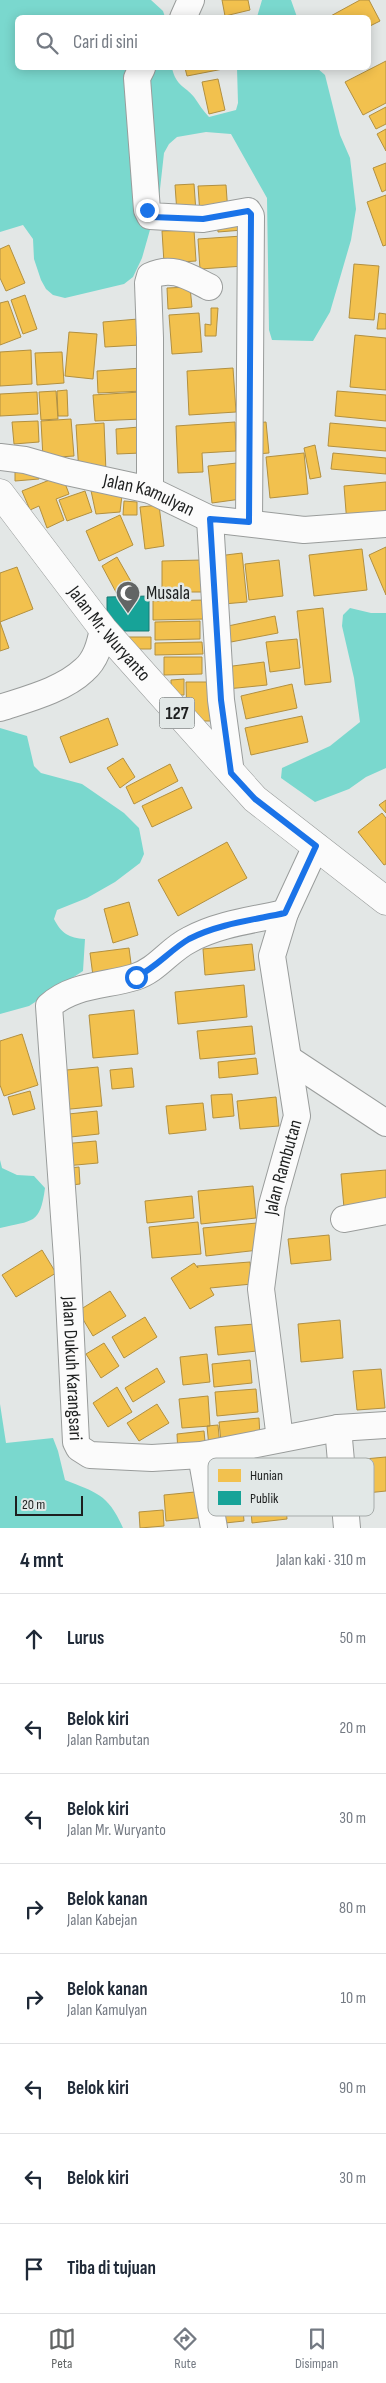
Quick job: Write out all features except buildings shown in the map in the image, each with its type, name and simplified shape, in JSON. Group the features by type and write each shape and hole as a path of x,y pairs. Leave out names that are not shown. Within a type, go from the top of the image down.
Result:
{"main road":[{"name":"Jalan Mr. Wuryanto","path":"0,493 103,629 255,799 386,901"}],"street":[{"path":"185,15 191,0"},
{"path":"141,70 137,78 147,210 150,216 203,219 248,211 251,216 249,522"},
{"path":"150,490 148,283 150,276 159,272 180,272 209,287"},
{"name":"Jalan Kamulyan","path":"0,457 25,460 67,472 150,490 210,519 249,522 304,530 386,524"},
{"path":"210,519 221,700 231,773"},
{"path":"0,708 64,683 84,670 97,653 103,629"},
{"name":"Jalan Rambutan","path":"280,1439 261,1289 272,1205 297,1116 272,956 285,913 316,846"},
{"name":"Jalan Dukuh Karangsari","path":"285,913 214,929 187,940 150,970 136,977 82,988 58,998 50,1006 67,1258 76,1442 79,1448 90,1456 152,1458 201,1455 338,1428 386,1425"},
{"path":"289,1059 386,1123"},
{"path":"344,1218 386,1211"},
{"path":"338,1428 341,1458"},
{"path":"201,1455 208,1494"}],"shaded area":[{"path":"0,0 151,0 163,11 164,15 15,15 15,70 173,70 178,82 194,97 209,117 236,110 238,103 237,70 319,70 325,75 340,135 350,158 356,209 351,240 330,312 313,341 272,340 269,330 267,198 231,134 206,132 177,137 169,144 164,153 159,198 142,258 133,277 124,284 65,298 53,295 46,289 41,280 34,259 33,239 23,225 0,232"},
{"path":"262,0 291,0 296,15 258,15"},
{"path":"350,608 371,613 386,613 386,768 366,777 349,789 315,802 281,778 282,768 330,746 360,722 354,678 342,626 343,615"},
{"path":"0,728 27,736 34,766 41,773 82,784 124,813 139,828 144,854 140,863 115,882 87,898 57,910 54,919 60,928 70,936 85,939 83,971 29,1006 0,1014"},
{"path":"0,1160 2,1168 17,1175 34,1176 45,1188 40,1209 33,1219 0,1228"},
{"path":"0,1404 6,1443 53,1438 65,1480 100,1496 112,1508 123,1528 0,1528"}],"place":[{"name":"Musala","path":"128,614"}],"route":[{"path":"136,977 150,970 187,940 214,929 285,913 316,846 255,799 231,773 221,700 210,519 249,522 251,214 248,211 203,219 152,217 147,210"}]}
